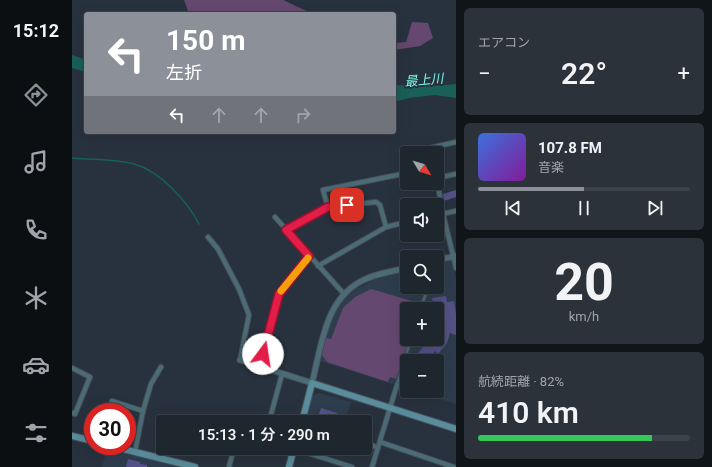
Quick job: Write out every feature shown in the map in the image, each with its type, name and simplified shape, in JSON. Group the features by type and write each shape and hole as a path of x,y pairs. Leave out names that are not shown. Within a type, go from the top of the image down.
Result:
{"main road":[{"path":"304,415 312,383 456,429"},
{"path":"72,436 84,439"},
{"path":"136,452 195,467"},
{"path":"289,467 292,455"}],"street":[{"path":"439,146 456,142"},
{"path":"328,207 323,190 400,174"},
{"path":"444,177 456,174"},
{"path":"286,230 328,207 376,202 380,205 386,227"},
{"path":"444,214 456,211"},
{"path":"275,217 344,294"},
{"path":"444,218 455,256 456,268"},
{"path":"318,266 386,227 400,224"},
{"path":"208,237 218,249 239,289 249,315 240,360 312,383 326,326 335,306 344,294 367,278 400,270"},
{"path":"259,367 279,294 309,256"},
{"path":"444,258 455,256"},
{"path":"136,447 143,411 151,384 161,367"},
{"path":"72,368 90,377 75,414 72,413"},
{"path":"271,415 282,374"},
{"path":"372,467 396,385"},
{"path":"112,401 143,411"},
{"path":"380,442 454,467"},
{"path":"372,445 378,448"},
{"path":"229,467 232,455"},
{"path":"315,455 352,467"}],"lane":[{"path":"396,385 408,346"}],"shaded area":[{"path":"184,0 283,0 309,12 189,12"},
{"path":"412,22 428,23 433,38 420,46 396,50 396,43 406,42"},
{"path":"72,55 84,59 84,71 72,68"},
{"path":"456,84 456,98 435,95 409,98 396,101 396,85 433,86"},
{"path":"452,260 456,279 456,404 437,398 444,398 444,354 400,354 400,387 320,361 327,331 336,310 345,298 356,289 374,280 400,273 400,294 444,294 444,262"},
{"path":"371,289 412,301 400,302 400,346 407,346 404,354 400,354 400,367 396,379 390,377 388,382 327,362 322,355 326,338 331,339 343,308 355,297"},
{"path":"319,393 351,402 346,415 307,415 311,397"},
{"path":"105,455 134,455 181,467 102,467"}],"building":[{"path":"456,190 456,197 444,201 443,194"},
{"path":"446,296 447,302 454,301 456,314 456,335 450,333 447,343 438,354 435,351 433,354 417,354 424,346 444,346 444,302 433,302 432,298"},
{"path":"321,408 337,413 336,415 319,415"},
{"path":"128,459 140,462 140,464 147,465 147,467 126,467"}],"waterway":[{"path":"72,158 119,161 144,168 163,180 172,188 194,215 199,224"}],"slow traffic":[{"path":"281,291 308,258"}],"route":[{"path":"263,354 279,294 309,256 286,230 328,207 347,205"}],"water label":[{"name":"最上川","path":"424,80"}]}
